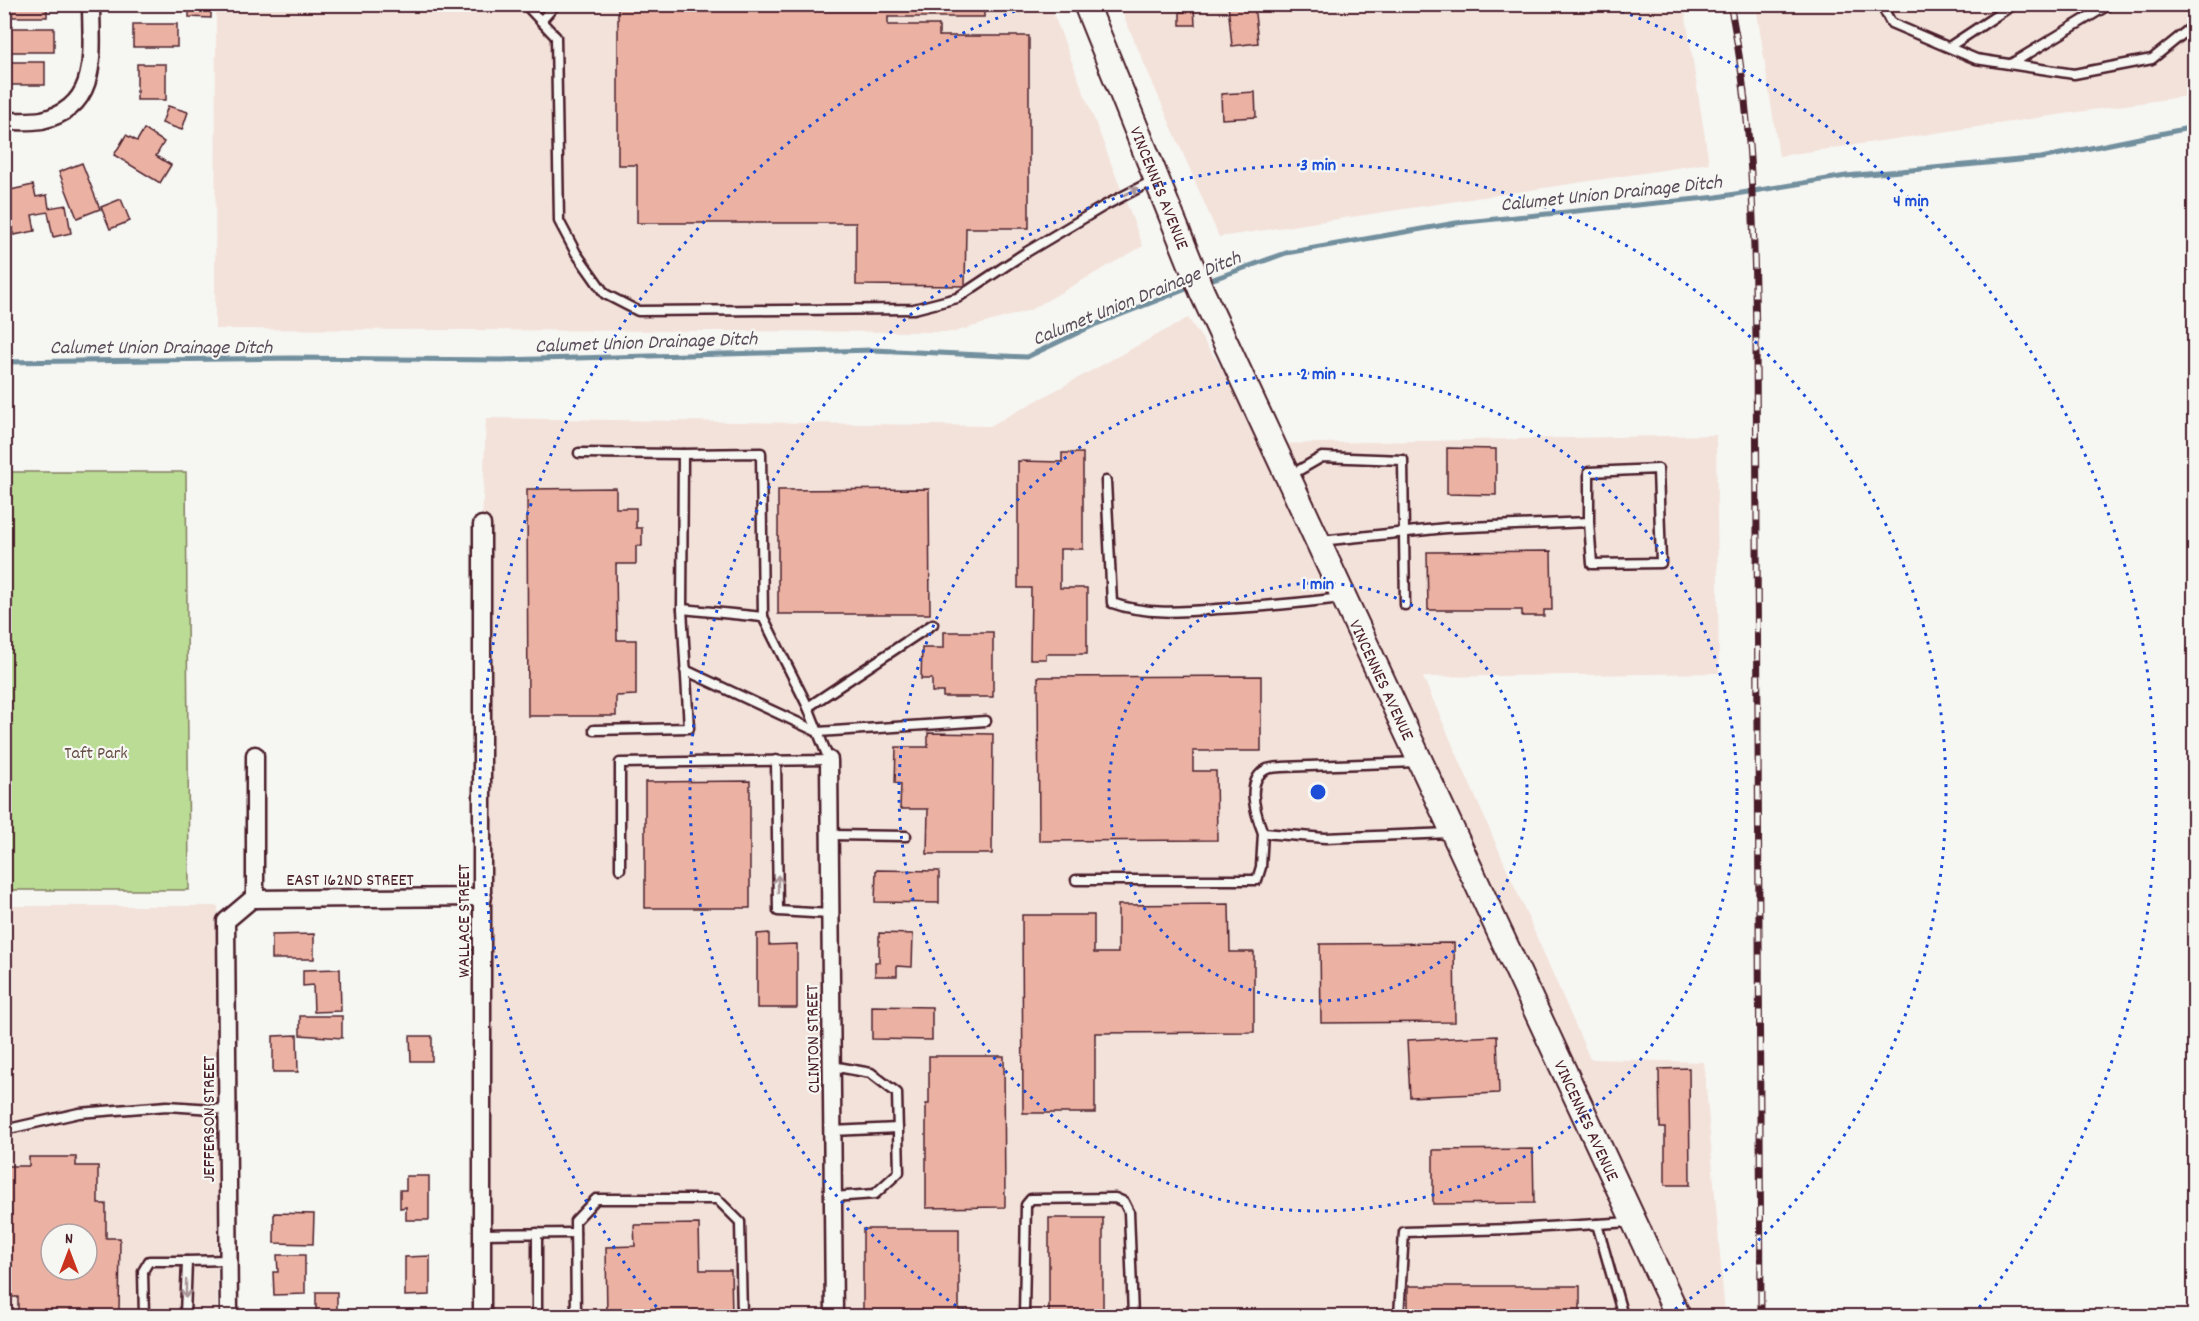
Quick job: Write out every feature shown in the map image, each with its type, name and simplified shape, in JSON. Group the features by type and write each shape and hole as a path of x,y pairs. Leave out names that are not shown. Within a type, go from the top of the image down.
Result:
{"street":[{"path":"4,121 40,120 52,117 70,107 86,89 89,80 92,4"},
{"name":"VINCENNES AVENUE","path":"1086,4 1198,281 1678,1317"},
{"name":"WALLACE STREET","path":"482,525 482,1317"},
{"path":"255,755 255,899"},
{"name":"CLINTON STREET","path":"829,760 834,1317"},
{"name":"EAST 162ND STREET","path":"255,899 483,897"},
{"name":"JEFFERSON STREET","path":"229,1317 226,921 252,899 255,899"}],"lane":[{"path":"525,4 556,37 559,221 576,253 605,294 638,311 914,309 957,298 1025,253 1104,206 1156,179"},
{"path":"541,21 556,4"},
{"path":"1881,4 1891,23 1976,59 2074,74 2152,59 2194,25"},
{"path":"1949,47 2014,4"},
{"path":"2011,64 2110,4"},
{"path":"579,453 761,453 763,617 808,707 829,760 620,763 620,869"},
{"path":"594,730 689,728 682,609 683,454"},
{"path":"1288,476 1322,457 1403,460 1405,605"},
{"path":"1658,469 1661,563 1592,564 1589,522 1589,471 1658,469"},
{"path":"1106,481 1112,603 1125,608 1196,611 1273,606 1344,597"},
{"path":"1319,541 1403,531 1589,522"},
{"path":"682,609 763,617"},
{"path":"808,707 933,624"},
{"path":"686,670 818,732 986,721"},
{"path":"776,760 778,911 830,914"},
{"path":"1076,880 1257,880 1261,867 1263,833 1254,803 1254,789 1258,776 1267,769 1420,761"},
{"path":"1263,833 1325,838 1454,833"},
{"path":"830,835 906,836"},
{"path":"832,1066 871,1073 897,1093 899,1172 875,1194 833,1197"},
{"path":"4,1130 79,1113 167,1106 228,1110"},
{"path":"832,1131 898,1128"},
{"path":"1024,1317 1026,1205 1031,1200 1115,1198 1124,1202 1129,1212 1133,1317"},
{"path":"576,1317 575,1221 596,1199 717,1199 740,1222 742,1317"},
{"path":"1399,1317 1404,1232 1634,1221"},
{"path":"1598,1224 1623,1317"},
{"path":"537,1233 537,1317"},
{"path":"482,1234 575,1233"},
{"path":"144,1317 143,1271 148,1261 228,1260"},
{"path":"186,1317 187,1261"}],"shaded area":[{"path":"216,5 1050,5 1143,246 1030,310 954,332 215,329"},
{"path":"1119,5 1684,5 1709,163 1219,237"},
{"path":"1756,5 2194,5 2194,95 1779,156"},
{"path":"1188,318 1273,444 1716,435 1719,673 1423,677 1590,1059 1704,1062 1725,1316 482,1316 482,525 486,418 990,426"},
{"path":"5,906 218,906 217,1316 5,1316"}],"green space":[{"name":"Taft Park","path":"4,472 186,472 189,890 5,890"}],"building":[{"path":"12,4 47,4 47,17 12,17"},
{"path":"133,4 178,4 178,6 133,6"},
{"path":"189,4 211,4 211,18 189,17"},
{"path":"618,4 984,4 984,17 888,17 888,25 939,25 939,36 1029,36 1029,228 966,228 965,286 856,285 856,223 637,223 637,165 618,165"},
{"path":"1228,4 1254,4 1258,43 1232,46"},
{"path":"1185,7 1194,7 1195,25 1180,25 1180,12 1185,12"},
{"path":"133,24 177,24 177,47 133,47"},
{"path":"9,28 54,28 54,52 9,52"},
{"path":"4,62 45,62 45,85 4,85"},
{"path":"137,64 166,64 166,100 137,100"},
{"path":"1255,92 1256,117 1222,119 1221,94"},
{"path":"168,106 188,112 182,130 162,123"},
{"path":"144,129 164,142 156,156 171,165 160,183 114,155 126,135 137,141"},
{"path":"82,163 100,209 77,218 59,172"},
{"path":"33,185 36,197 47,195 49,208 66,205 71,233 53,237 48,212 32,215 35,231 14,235 6,191"},
{"path":"121,199 130,221 110,229 101,207"},
{"path":"1447,448 1496,449 1496,495 1447,494"},
{"path":"1062,453 1083,453 1083,549 1060,549 1060,588 1087,588 1087,654 1046,654 1046,659 1030,659 1031,588 1018,588 1018,461 1062,462"},
{"path":"616,488 616,508 636,508 636,528 642,528 642,546 636,546 636,564 616,564 617,640 636,640 636,695 616,696 616,716 528,716 527,489"},
{"path":"929,489 930,614 778,614 778,490"},
{"path":"1551,551 1552,610 1544,610 1544,616 1522,616 1522,610 1428,610 1427,552"},
{"path":"944,632 993,632 993,697 943,697 943,692 932,692 932,679 921,679 922,648 944,648"},
{"path":"1261,676 1261,751 1193,751 1193,771 1216,771 1217,840 1039,841 1038,677"},
{"path":"928,733 993,734 992,854 927,854 928,809 900,809 901,784 895,783 896,747 928,747"},
{"path":"750,781 750,908 645,908 645,782"},
{"path":"876,870 939,871 939,903 875,902"},
{"path":"1229,904 1230,952 1254,952 1254,1032 1095,1033 1095,1113 1023,1113 1022,915 1094,915 1094,953 1118,953 1118,905"},
{"path":"769,933 769,945 797,944 797,1008 757,1008 757,934"},
{"path":"879,933 913,934 912,967 897,966 897,976 875,976 875,962 879,962"},
{"path":"314,934 314,959 272,959 272,935"},
{"path":"1454,943 1455,1022 1321,1023 1320,944"},
{"path":"340,969 341,1011 314,1012 313,985 303,986 303,970"},
{"path":"872,1006 932,1007 932,1040 872,1039"},
{"path":"300,1016 342,1016 342,1038 300,1035"},
{"path":"297,1035 298,1072 273,1072 273,1036"},
{"path":"410,1036 432,1036 432,1061 411,1061"},
{"path":"1497,1036 1499,1093 1410,1097 1407,1040"},
{"path":"929,1056 1004,1056 1005,1207 926,1208 926,1104 929,1104"},
{"path":"1689,1068 1690,1185 1665,1185 1665,1128 1660,1128 1659,1069"},
{"path":"1533,1149 1534,1203 1433,1204 1433,1150"},
{"path":"29,1157 76,1157 76,1166 98,1166 98,1204 106,1204 106,1238 120,1238 119,1315 37,1316 37,1312 18,1312 18,1297 4,1297 7,1166 29,1166"},
{"path":"406,1176 429,1176 429,1220 406,1220 406,1207 400,1208 400,1190 406,1190"},
{"path":"274,1213 314,1214 313,1244 274,1243"},
{"path":"1049,1218 1103,1218 1103,1316 1049,1316"},
{"path":"699,1224 700,1270 731,1270 732,1316 607,1316 606,1247 635,1246 634,1225"},
{"path":"863,1229 959,1229 959,1310 966,1310 966,1316 863,1316"},
{"path":"277,1255 305,1255 305,1294 274,1295 273,1272 278,1272"},
{"path":"430,1256 430,1295 405,1296 405,1257"},
{"path":"1408,1286 1580,1286 1580,1316 1408,1316"},
{"path":"316,1292 337,1292 337,1315 316,1315"},
{"path":"1169,1310 1202,1310 1202,1316 1169,1316"}],"waterway":[{"name":"Calumet Union Drainage Ditch","path":"1205,282 1286,253 1456,223 1717,197 1846,176 2041,158 2194,127"},
{"name":"Calumet Union Drainage Ditch","path":"4,362 292,358 501,360 873,350 1027,357 1094,325 1194,286"}],"railway":[{"path":"1730,4 1738,46 1748,130 1754,256 1761,1316"}]}
